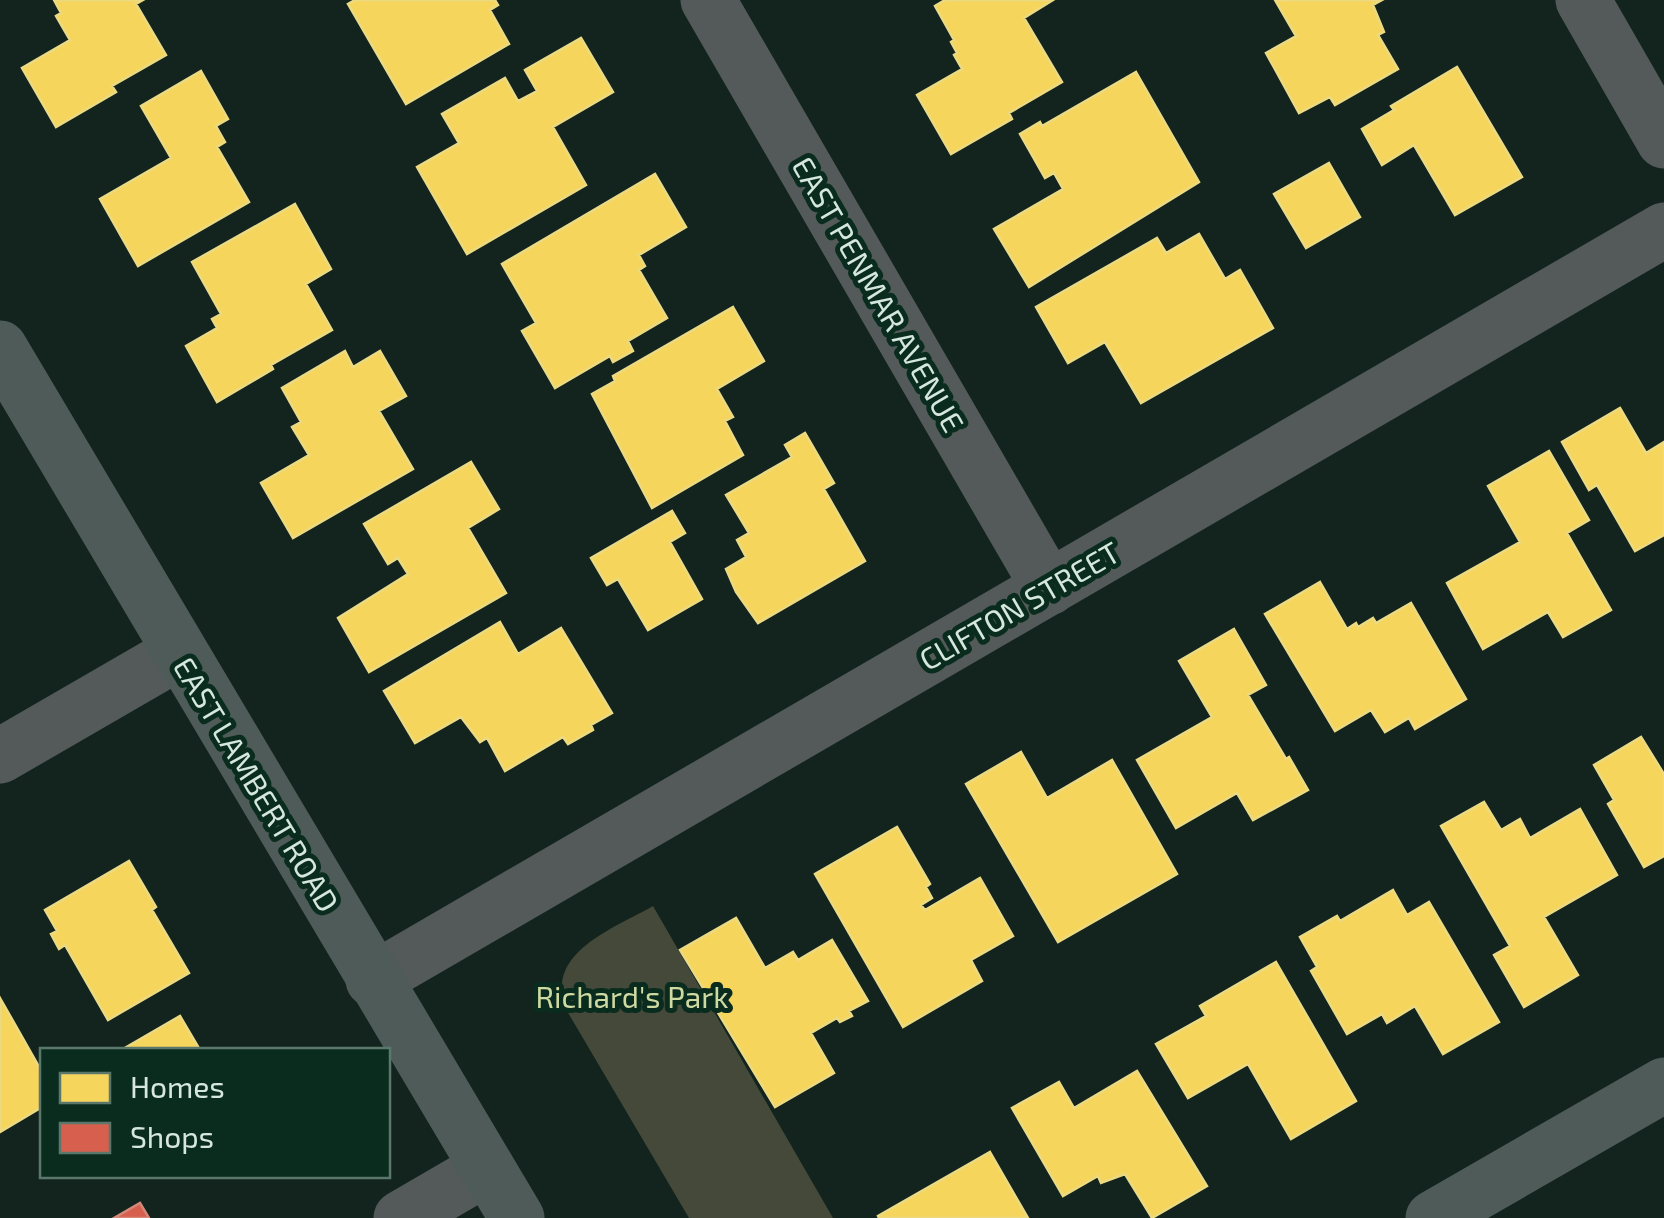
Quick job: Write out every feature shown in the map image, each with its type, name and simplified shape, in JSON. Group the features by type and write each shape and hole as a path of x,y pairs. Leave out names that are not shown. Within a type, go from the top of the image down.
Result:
{"main road":[{"name":"EAST LAMBERT ROAD","path":"0,348 516,1218"},
{"path":"1433,1218 1664,1085"}],"street":[{"name":"EAST PENMAR AVENUE","path":"708,0 1050,588"},
{"path":"1583,0 1664,141"},
{"name":"CLIFTON STREET","path":"373,980 1664,230"},
{"path":"0,756 178,653"},
{"path":"401,1218 486,1168"}],"green space":[{"name":"Richard's Park","path":"653,906 833,1218 689,1218 567,1011 562,987 572,960 596,938"}],"building: Homes":[{"path":"54,0 143,0 136,4 166,55 112,86 116,92 56,127 22,68 70,40 56,16 61,13"},
{"path":"355,0 495,0 498,5 490,10 509,44 406,104 348,4"},
{"path":"945,0 1053,0 1024,18 1062,82 1009,113 1012,119 951,154 917,95 962,69 954,55 954,40 935,6"},
{"path":"1275,0 1382,0 1373,5 1384,32 1378,35 1398,69 1335,105 1330,97 1299,113 1266,53 1296,36"},
{"path":"581,38 613,92 553,127 586,185 467,254 417,167 459,143 442,114 505,78 518,101 537,91 525,70"},
{"path":"1457,67 1522,177 1455,215 1414,145 1382,165 1362,129 1394,110 1391,106"},
{"path":"201,71 228,119 216,126 225,142 217,147 249,202 138,266 100,199 171,158 141,106"},
{"path":"1136,72 1199,182 1029,287 994,229 1063,189 1054,173 1045,178 1020,134 1040,122 1042,126"},
{"path":"1329,163 1360,217 1306,248 1274,194"},
{"path":"655,174 686,227 639,255 645,266 639,270 667,318 628,341 633,351 613,362 610,356 555,388 522,331 536,323 502,264"},
{"path":"295,204 331,269 306,284 332,330 217,402 186,346 217,328 212,319 221,314 192,262"},
{"path":"1199,234 1225,279 1240,270 1273,328 1141,403 1105,342 1068,363 1036,307 1157,238 1166,253"},
{"path":"733,307 764,361 717,389 733,417 725,421 743,455 652,508 592,394 615,381 613,376"},
{"path":"345,351 353,367 380,351 406,396 379,411 413,469 293,538 261,483 309,455 292,427 301,422 282,388"},
{"path":"1620,408 1646,453 1664,442 1664,535 1635,551 1597,485 1589,490 1562,442"},
{"path":"805,433 834,483 824,489 865,561 758,623 736,592 726,569 746,557 737,540 749,533 726,495 792,457 785,445"},
{"path":"1549,451 1589,520 1567,533 1611,610 1563,637 1548,612 1483,649 1447,583 1520,542 1488,486"},
{"path":"471,462 499,509 468,528 506,593 369,672 338,618 408,574 398,558 388,564 364,524"},
{"path":"672,511 685,533 670,542 702,599 648,630 618,579 607,585 591,558"},
{"path":"1320,582 1347,629 1373,618 1376,623 1411,603 1466,699 1415,729 1409,718 1385,732 1371,710 1335,731 1265,614"},
{"path":"500,622 518,654 561,628 612,713 568,744 563,737 505,771 487,738 480,742 461,717 415,743 384,691"},
{"path":"1234,629 1266,685 1248,695 1308,790 1253,820 1237,793 1176,828 1137,760 1212,717 1179,661"},
{"path":"1641,737 1664,774 1664,856 1644,867 1608,804 1614,800 1594,765"},
{"path":"1021,752 1047,798 1112,760 1177,874 1058,942 966,784"},
{"path":"1484,802 1501,830 1520,819 1530,838 1580,809 1617,875 1544,917 1578,975 1524,1007 1494,955 1510,946 1441,826"},
{"path":"897,827 930,884 926,887 932,898 921,905 925,910 980,878 1013,936 971,960 982,981 903,1027 815,874"},
{"path":"129,861 189,973 108,1020 65,945 59,949 51,934 57,931 45,910"},
{"path":"1393,890 1407,915 1429,902 1499,1022 1443,1054 1415,1006 1387,1023 1382,1014 1347,1034 1311,971 1317,967 1300,937 1337,916 1340,921"},
{"path":"736,918 765,968 793,952 798,960 832,940 868,1001 849,1011 852,1016 840,1022 837,1018 811,1033 834,1073 775,1107 680,950"},
{"path":"1276,962 1356,1101 1291,1139 1248,1064 1188,1098 1156,1044 1206,1016 1200,1006"},
{"path":"0,998 40,1068 40,1108 0,1132"},
{"path":"180,1016 199,1048 125,1048"},
{"path":"1137,1071 1207,1186 1152,1218 1125,1174 1101,1183 1098,1176 1063,1196 1012,1108 1059,1082 1074,1108"},
{"path":"990,1152 1028,1218 879,1218 878,1216"}],"building: Shops":[{"path":"140,1203 149,1218 114,1218"}]}
